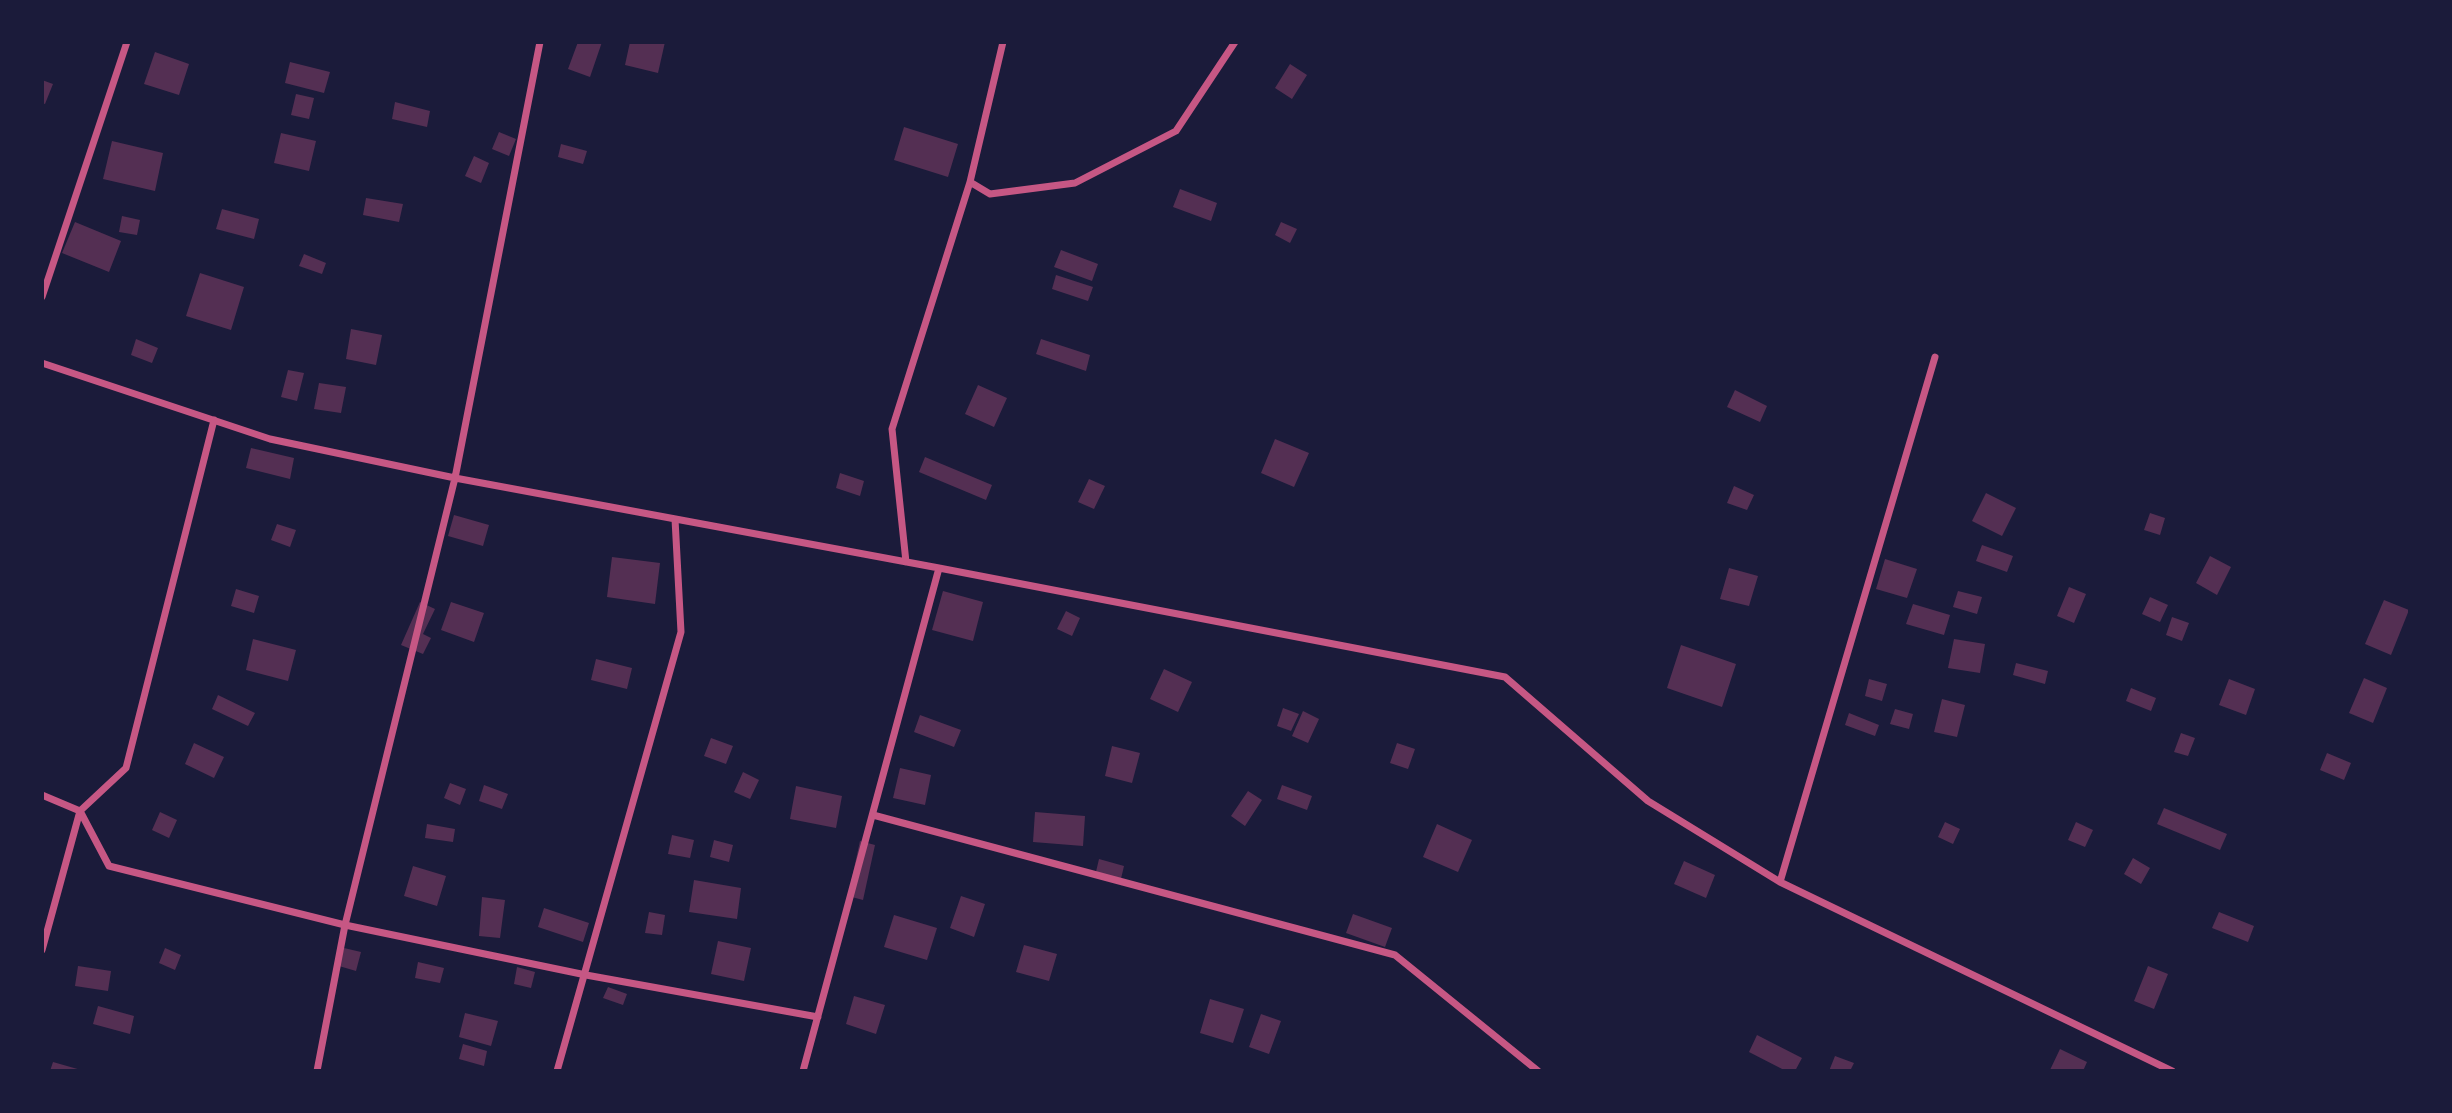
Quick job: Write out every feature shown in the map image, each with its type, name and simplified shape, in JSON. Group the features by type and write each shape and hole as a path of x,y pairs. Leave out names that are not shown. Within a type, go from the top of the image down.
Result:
{"street":[{"path":"42,297 127,42"},
{"path":"317,1071 345,925 455,478 540,42"},
{"path":"906,562 892,429 970,182 1003,42"},
{"path":"970,182 990,194 1075,183 1176,131 1235,42"},
{"path":"1780,882 1935,357"},
{"path":"42,363 270,439 455,478 1504,677 1647,801 1780,882 2172,1071"},
{"path":"42,950 80,811 126,768 214,420"},
{"path":"557,1071 681,632 675,519"},
{"path":"803,1071 939,568"},
{"path":"42,794 80,811 109,866 345,925 586,975 818,1017"},
{"path":"873,815 1395,955 1538,1071"}],"building":[{"path":"578,42 602,42 590,77 568,69"},
{"path":"630,42 665,42 658,73 625,65"},
{"path":"155,52 189,64 179,95 144,84"},
{"path":"290,62 330,72 324,93 285,83"},
{"path":"1290,64 1307,75 1292,99 1275,88"},
{"path":"42,80 53,84 45,104 42,103"},
{"path":"296,94 314,98 309,119 291,115"},
{"path":"395,102 430,111 427,127 392,119"},
{"path":"904,127 958,144 948,177 894,160"},
{"path":"499,132 516,139 509,156 492,149"},
{"path":"281,133 316,141 309,171 274,163"},
{"path":"112,141 163,153 155,191 103,179"},
{"path":"561,144 587,151 583,164 558,157"},
{"path":"474,156 489,163 481,183 465,176"},
{"path":"1180,189 1217,203 1211,221 1173,207"},
{"path":"366,198 403,204 399,222 363,215"},
{"path":"222,209 259,219 254,239 216,229"},
{"path":"122,216 140,220 137,235 119,232"},
{"path":"75,222 121,241 109,272 62,253"},
{"path":"1281,222 1297,229 1290,243 1275,235"},
{"path":"1061,250 1098,264 1092,281 1054,267"},
{"path":"304,254 326,263 322,274 299,266"},
{"path":"200,273 244,287 231,330 186,316"},
{"path":"1056,275 1093,287 1088,301 1052,289"},
{"path":"351,329 382,335 376,365 346,359"},
{"path":"136,339 158,348 152,363 131,355"},
{"path":"1041,339 1090,355 1086,371 1036,354"},
{"path":"288,370 304,373 297,401 281,397"},
{"path":"319,383 346,387 341,413 314,409"},
{"path":"978,385 1007,398 994,427 965,414"},
{"path":"1735,390 1767,406 1760,422 1727,407"},
{"path":"1275,439 1309,453 1294,487 1261,473"},
{"path":"251,448 294,458 290,479 246,468"},
{"path":"925,457 992,485 986,500 919,472"},
{"path":"840,473 864,481 860,496 836,488"},
{"path":"1089,479 1105,486 1094,509 1078,502"},
{"path":"1734,486 1754,495 1747,510 1727,503"},
{"path":"1986,493 2016,508 2002,536 1972,521"},
{"path":"2150,513 2165,518 2160,535 2144,530"},
{"path":"454,515 489,525 483,546 448,536"},
{"path":"277,524 296,530 290,547 271,540"},
{"path":"1982,545 2013,556 2007,572 1976,561"},
{"path":"2210,556 2231,567 2217,595 2196,583"},
{"path":"612,557 660,563 655,604 607,597"},
{"path":"1885,559 1917,569 1907,598 1876,589"},
{"path":"1729,568 1758,576 1749,606 1720,599"},
{"path":"2069,587 2086,594 2074,623 2057,616"},
{"path":"236,589 259,596 254,613 231,606"},
{"path":"943,591 983,602 973,641 932,630"},
{"path":"1958,591 1982,597 1977,614 1953,607"},
{"path":"2150,597 2168,605 2160,622 2142,614"},
{"path":"2384,600 2409,610 2391,655 2365,644"},
{"path":"420,602 435,609 423,634 431,638 423,654 401,645"},
{"path":"451,602 484,613 474,642 441,630"},
{"path":"1913,604 1950,615 1944,635 1906,624"},
{"path":"1066,611 1080,618 1072,636 1057,629"},
{"path":"2172,617 2189,623 2182,641 2166,635"},
{"path":"253,639 296,650 288,681 246,670"},
{"path":"1954,639 1985,644 1980,673 1948,668"},
{"path":"1681,645 1736,664 1722,707 1667,688"},
{"path":"596,659 632,668 627,689 591,680"},
{"path":"2016,663 2048,671 2045,684 2013,675"},
{"path":"1164,669 1192,682 1178,712 1150,699"},
{"path":"2364,678 2387,688 2373,723 2349,713"},
{"path":"1869,679 1887,684 1882,701 1865,696"},
{"path":"2229,679 2255,689 2246,715 2219,705"},
{"path":"2131,688 2156,698 2151,711 2126,701"},
{"path":"218,695 255,713 248,726 212,709"},
{"path":"1942,699 1965,705 1957,737 1934,732"},
{"path":"1283,708 1299,714 1291,731 1277,726"},
{"path":"1895,709 1913,714 1909,729 1890,724"},
{"path":"1303,711 1319,719 1308,743 1292,736"},
{"path":"1849,713 1879,725 1875,736 1845,725"},
{"path":"920,715 961,730 954,747 914,732"},
{"path":"2181,733 2195,738 2188,756 2174,752"},
{"path":"711,738 733,746 726,764 704,756"},
{"path":"194,743 224,757 214,778 185,764"},
{"path":"1397,743 1415,749 1408,769 1390,763"},
{"path":"1112,746 1140,753 1132,783 1105,776"},
{"path":"2327,753 2351,763 2344,780 2320,770"},
{"path":"900,768 931,775 925,805 893,798"},
{"path":"743,772 759,780 750,799 734,792"},
{"path":"450,783 466,789 460,805 444,798"},
{"path":"484,785 508,794 502,809 479,801"},
{"path":"1282,785 1312,796 1307,810 1277,799"},
{"path":"796,786 842,796 836,828 790,819"},
{"path":"1248,791 1262,800 1245,826 1231,816"},
{"path":"2164,808 2227,834 2220,850 2157,824"},
{"path":"160,812 177,820 169,838 152,830"},
{"path":"1035,812 1085,816 1083,846 1033,842"},
{"path":"1945,822 1960,829 1953,844 1938,837"},
{"path":"2076,822 2093,830 2085,847 2068,840"},
{"path":"427,824 455,829 453,842 425,838"},
{"path":"1437,824 1472,840 1458,872 1423,857"},
{"path":"672,835 694,840 690,858 668,854"},
{"path":"714,840 733,845 729,862 710,857"},
{"path":"860,841 875,845 863,900 848,896"},
{"path":"2133,858 2150,868 2141,884 2124,874"},
{"path":"1099,859 1124,866 1120,883 1095,876"},
{"path":"1684,861 1715,875 1706,898 1674,884"},
{"path":"413,866 446,876 437,906 404,896"},
{"path":"694,880 741,888 737,919 689,912"},
{"path":"961,896 985,904 974,937 950,928"},
{"path":"482,897 505,900 500,938 479,936"},
{"path":"544,908 589,923 583,942 538,927"},
{"path":"649,912 665,915 662,935 645,933"},
{"path":"2219,912 2254,926 2248,942 2212,928"},
{"path":"1353,914 1392,928 1385,947 1346,933"},
{"path":"894,915 937,928 927,960 884,947"},
{"path":"718,941 751,948 744,981 711,974"},
{"path":"1024,945 1057,954 1049,981 1016,972"},
{"path":"165,948 181,955 175,970 159,963"},
{"path":"344,948 361,952 356,971 339,966"},
{"path":"418,962 444,968 440,983 415,978"},
{"path":"78,966 111,971 108,991 75,986"},
{"path":"2148,966 2168,974 2154,1009 2134,1001"},
{"path":"517,967 535,972 531,988 514,984"},
{"path":"608,987 627,994 623,1005 603,998"},
{"path":"854,996 885,1005 876,1034 846,1024"},
{"path":"1210,999 1244,1009 1233,1043 1200,1033"},
{"path":"98,1006 134,1016 130,1034 93,1024"},
{"path":"465,1013 498,1021 491,1046 459,1037"},
{"path":"1261,1014 1281,1021 1269,1054 1249,1047"},
{"path":"1757,1035 1802,1058 1795,1071 1786,1071 1749,1052"},
{"path":"463,1044 487,1051 484,1066 459,1059"},
{"path":"2060,1049 2087,1062 2083,1071 2050,1070"},
{"path":"1835,1056 1854,1063 1850,1071 1829,1071"},
{"path":"53,1062 81,1070 81,1071 50,1071"}]}
